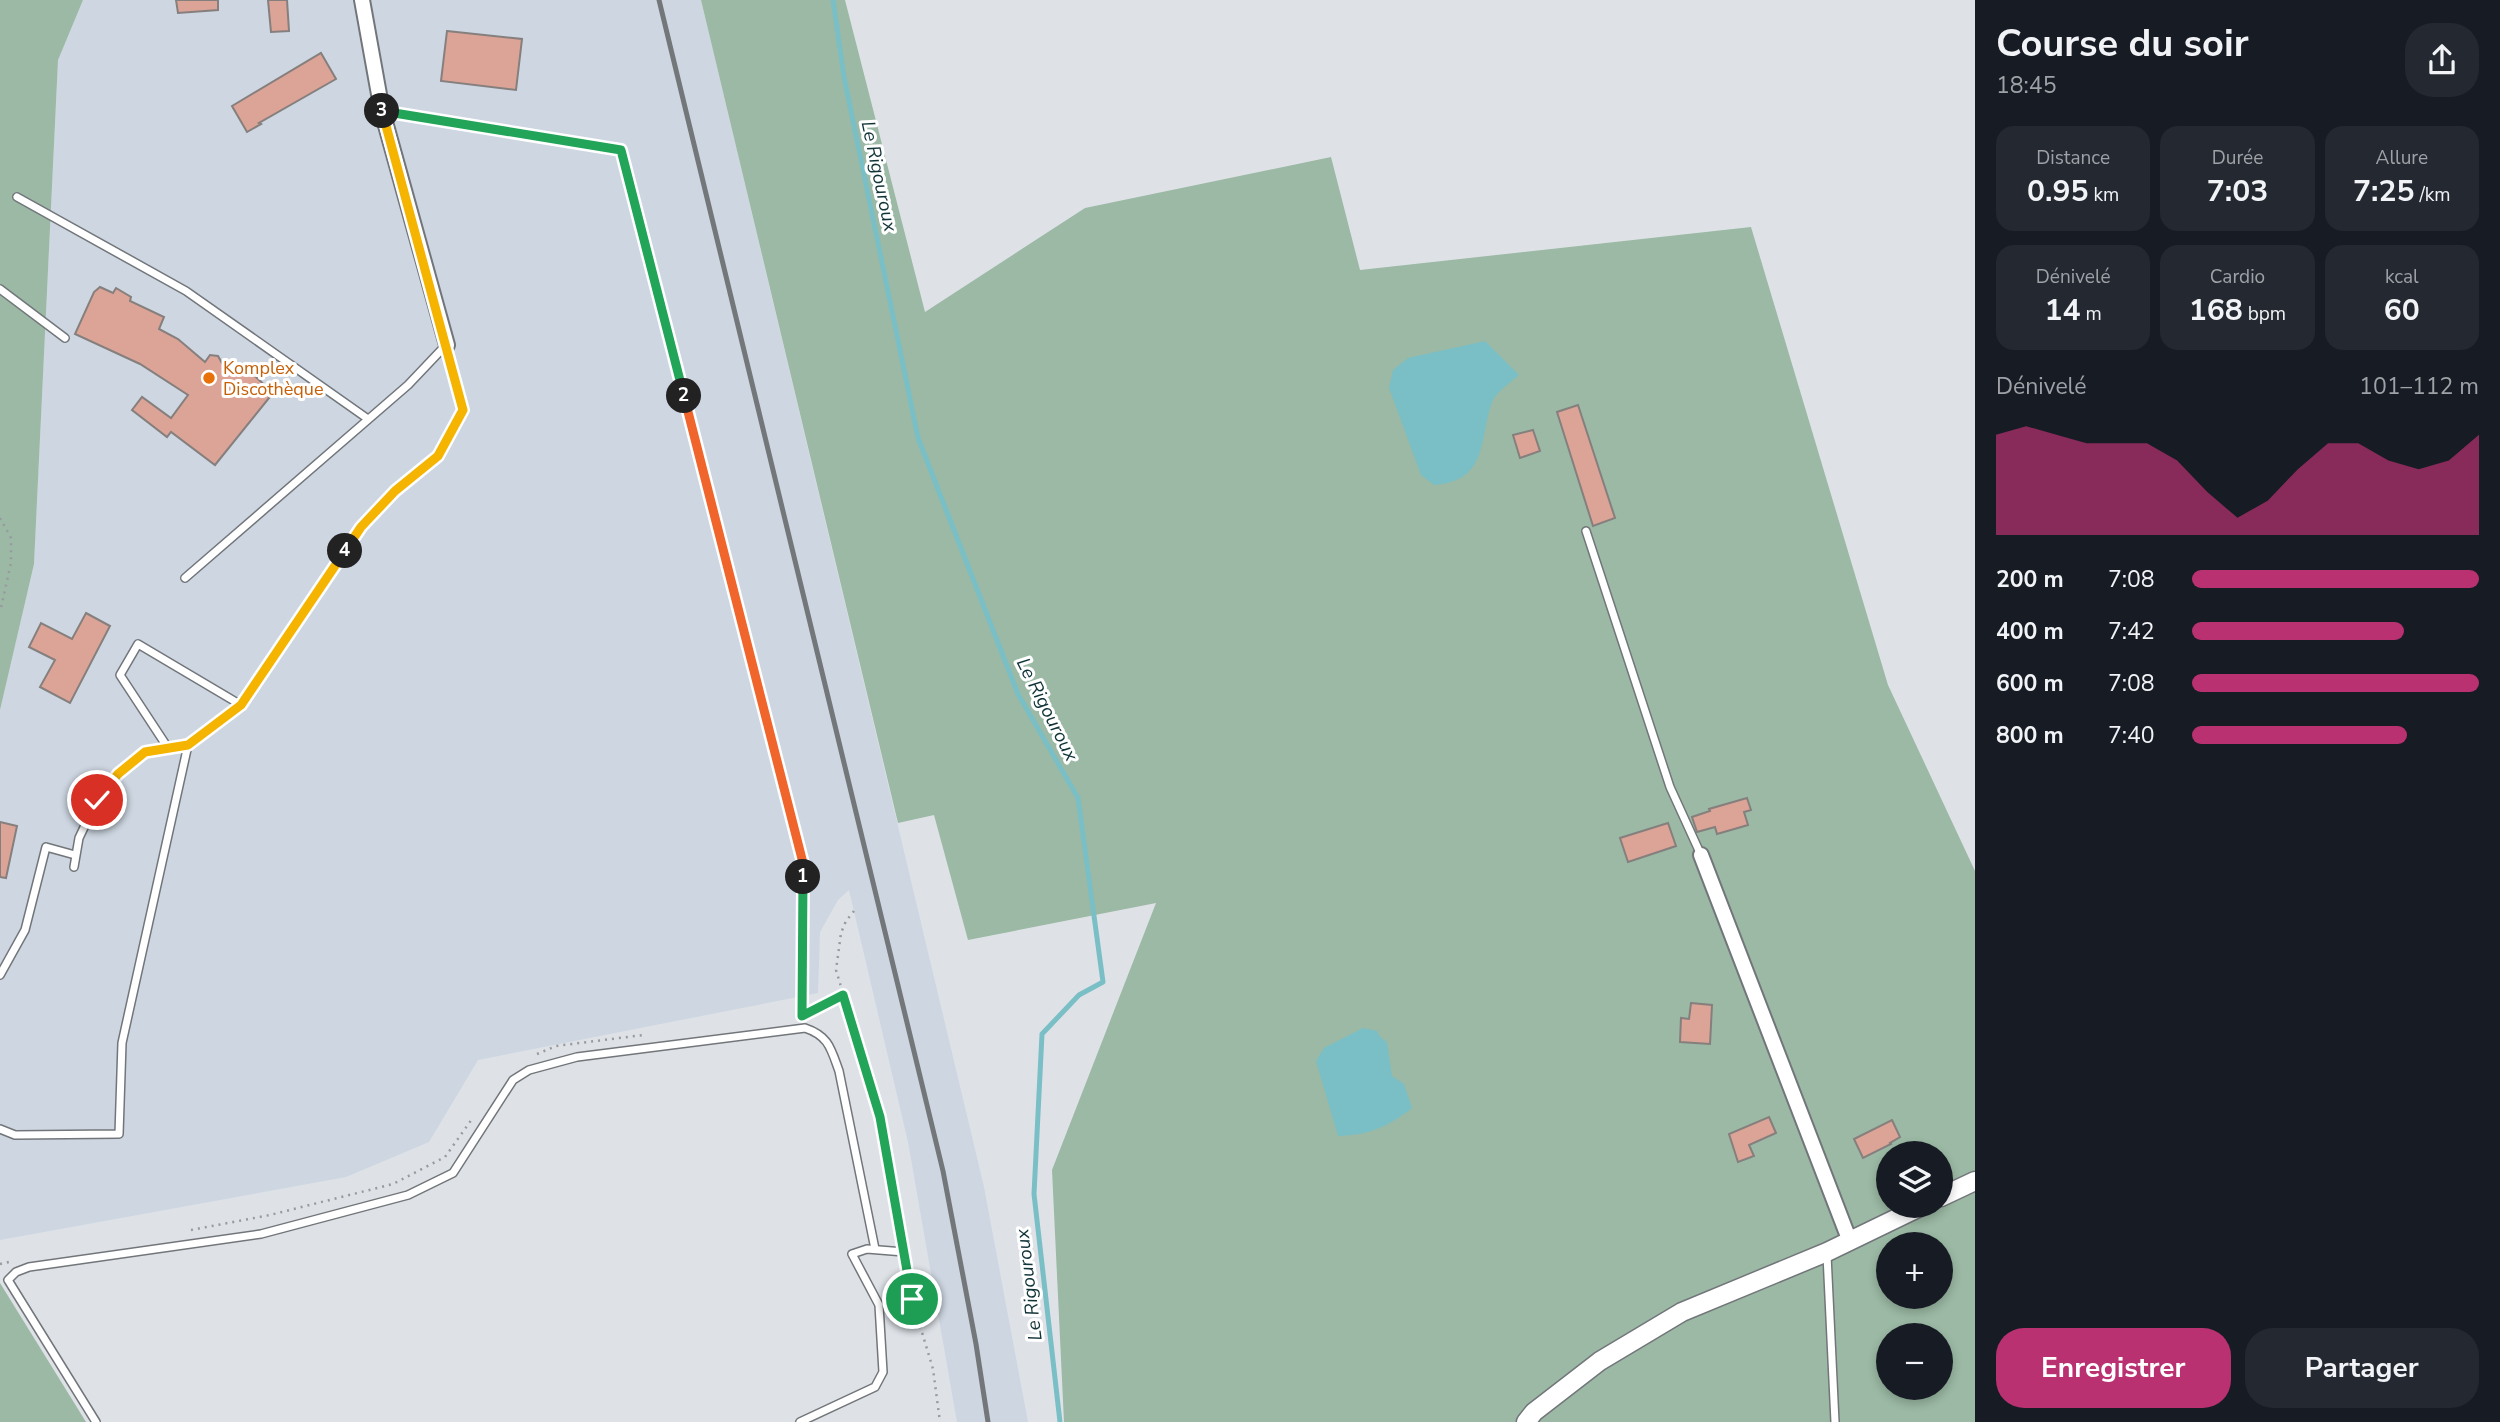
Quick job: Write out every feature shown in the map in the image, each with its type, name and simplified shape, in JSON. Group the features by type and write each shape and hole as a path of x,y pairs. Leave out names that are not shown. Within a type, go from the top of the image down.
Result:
{"street":[{"path":"362,0 382,111 447,345"},
{"path":"1701,855 1849,1239"},
{"path":"1953,1191 1975,1181"},
{"path":"1527,1422 1534,1412 1601,1361 1682,1311 1827,1252 1895,1218"}],"lane":[{"path":"17,197 186,291 368,419"},
{"path":"0,289 65,338"},
{"path":"185,578 408,385 447,345"},
{"path":"74,867 79,838 97,800 118,774 145,752 188,745 241,705 361,527 395,491 438,456 463,410 447,345"},
{"path":"1586,531 1670,787 1701,855"},
{"path":"168,748 120,675 138,644 241,705"},
{"path":"0,1129 15,1135 119,1134 122,1043 188,745"},
{"path":"0,975 25,930 46,846 75,855"},
{"path":"96,1422 8,1280 16,1272 29,1267 261,1234 408,1195 453,1173 513,1080 529,1070 568,1059 806,1028 820,1033 830,1046 839,1071 875,1250"},
{"path":"800,1422 875,1387 883,1372 879,1305 852,1254 867,1249 904,1252"},
{"path":"1827,1252 1835,1422"}],"path":[{"path":"382,111 621,150 803,863 802,1016 843,995"},
{"path":"0,518 11,538 11,563 0,612"},
{"path":"854,911 846,921 838,949 836,970 880,1117 912,1299 933,1368 940,1422"},
{"path":"527,1058 556,1046 652,1034"},
{"path":"185,1232 270,1215 393,1184 445,1157 472,1119"},
{"path":"0,1264 12,1262"}],"shaded area":[{"path":"83,0 701,0 984,1187 1028,1422 957,1422 908,1142 849,890 838,900 820,932 818,993 478,1060 429,1142 346,1177 0,1240 0,710 34,564 58,59"}],"green space":[{"path":"0,0 83,0 58,60 34,564 0,710"},
{"path":"701,0 845,0 925,312 1085,208 1331,157 1360,270 1751,227 1888,685 1975,871 1975,1422 1064,1422 1052,1170 1156,903 968,940 934,815 898,823"},
{"path":"0,1283 86,1422 0,1422"}],"water":[{"path":"1485,341 1519,375 1494,398 1479,456 1473,466 1452,482 1434,485 1421,475 1389,388 1393,370 1408,358"},
{"path":"1363,1028 1377,1031 1387,1042 1392,1076 1404,1084 1412,1108 1378,1129 1338,1136 1316,1061 1324,1048"}],"building":[{"path":"176,0 218,0 218,10 178,13"},
{"path":"268,0 287,0 289,31 271,32"},
{"path":"447,31 522,39 516,90 441,81"},
{"path":"321,53 336,79 247,132 232,106"},
{"name":"Komplex Discothèque","path":"100,287 113,293 116,288 131,297 130,301 164,317 159,329 178,339 205,362 210,355 218,356 222,363 235,373 242,364 273,393 215,465 171,432 167,437 132,410 142,397 171,418 188,395 140,364 75,334 94,292"},
{"path":"1578,405 1615,518 1593,526 1557,412"},
{"path":"1533,430 1540,451 1520,458 1513,435"},
{"path":"86,613 110,626 70,703 40,687 55,660 29,647 41,623 72,639"},
{"path":"1747,798 1751,810 1744,812 1748,825 1717,834 1715,827 1697,832 1692,817"},
{"path":"0,822 17,826 6,878 0,877"},
{"path":"1668,823 1676,846 1628,862 1620,838"},
{"path":"1691,1003 1712,1005 1710,1044 1680,1042 1681,1018 1689,1019"},
{"path":"1769,1117 1776,1133 1749,1145 1754,1156 1738,1162 1729,1134"},
{"path":"1892,1120 1900,1137 1893,1141 1876,1141 1876,1152 1863,1158 1854,1139"}],"waterway":[{"name":"Le Rigouroux","path":"833,0 844,77 918,438 1018,694 1078,798 1103,982 1079,995 1042,1034 1034,1194 1060,1422"}],"railway":[{"path":"659,0 943,1171 988,1422"}],"place":[{"name":"Komplex Discothèque","path":"209,378"}],"route":[{"path":"97,800 118,774 145,752 188,745 241,705 361,527 395,491 438,456 463,410 382,111 621,150 803,863 802,1016 843,995 880,1117 912,1299"}]}
